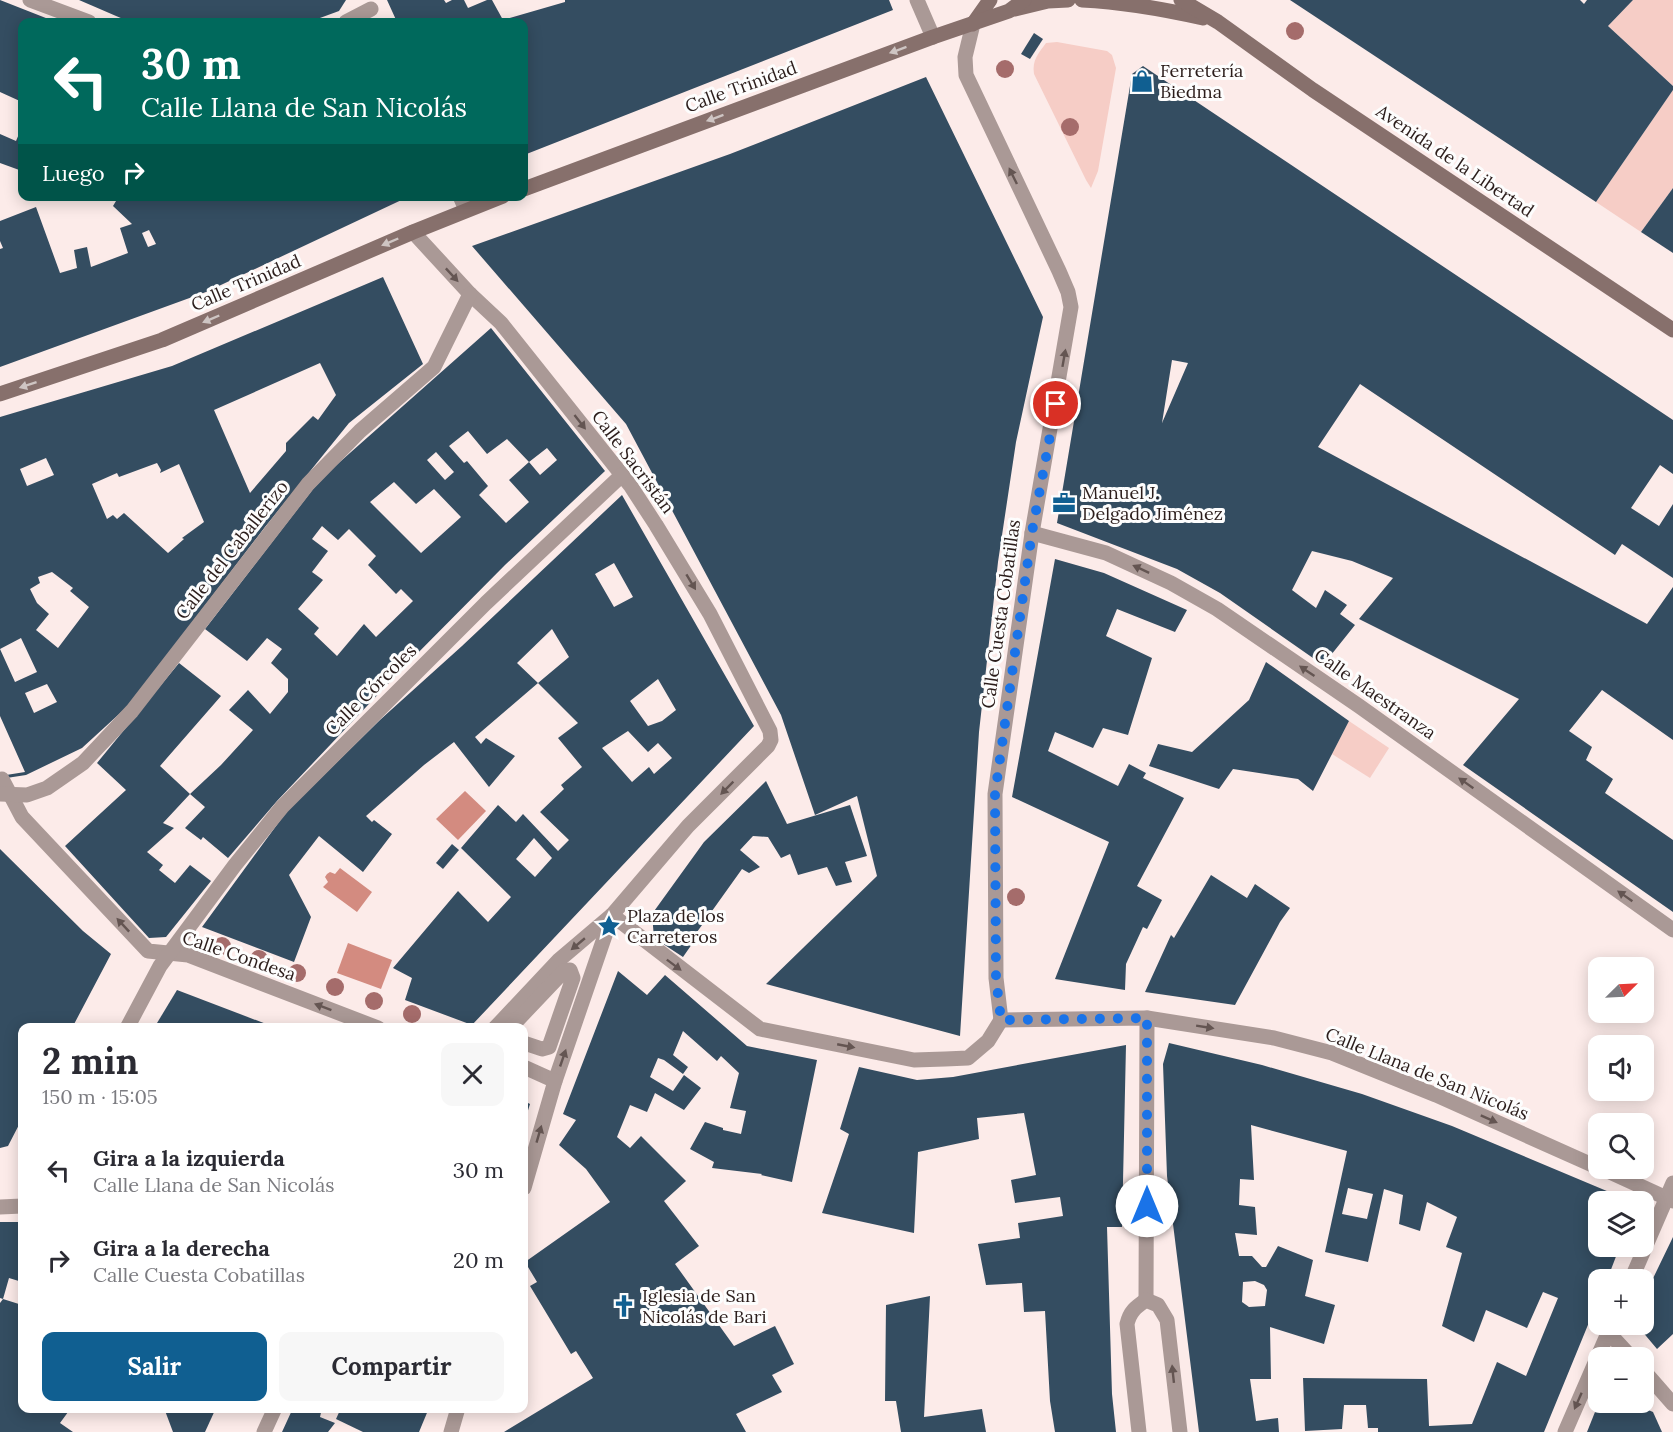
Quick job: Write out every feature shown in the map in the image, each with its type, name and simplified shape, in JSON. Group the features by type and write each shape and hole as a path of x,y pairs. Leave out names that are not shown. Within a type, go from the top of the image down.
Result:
{"street":[{"path":"30,0 78,18"},
{"path":"917,0 933,37"},
{"path":"973,24 990,0"},
{"name":"Calle Trinidad","path":"528,188 1009,11 1024,0"},
{"path":"1009,11 1048,1 1068,0"},
{"name":"Avenida de la Libertad","path":"1082,0 1120,2 1160,8 1218,22"},
{"name":"Avenida de la Libertad","path":"1181,0 1218,22 1313,90 1673,330"},
{"name":"Avenida de la Libertad","path":"1199,0 1218,22"},
{"path":"356,18 373,11"},
{"name":"Calle Cuesta Cobatillas","path":"973,24 965,57 966,75 1059,271 1068,291 1071,307 1071,318 1032,532 995,794 996,978 1001,1020"},
{"name":"Calle Trinidad","path":"0,394 162,340 413,232 463,203"},
{"name":"Calle Sacristán","path":"413,232 470,294 501,323 622,475 656,525 710,614 766,720 771,740 768,746 688,826 612,915"},
{"name":"Calle del Caballerizo","path":"5,795 27,795 60,781 83,763 132,711 308,484 360,431 434,367 470,294"},
{"name":"Calle Córcoles","path":"130,1023 160,966 235,865 282,807 486,603 622,475"},
{"name":"Calle Maestranza","path":"1032,532 1106,553 1171,583 1217,609 1359,706 1673,930"},
{"name":"Calle Condesa","path":"1,776 5,795 22,817 148,951 188,955 365,1023"},
{"path":"612,915 760,1029 914,1060 945,1059 968,1058 988,1041 1001,1020"},
{"path":"500,1023 558,960 612,915"},
{"path":"528,1174 555,1081 612,915"},
{"path":"515,1023 564,971 572,972 573,978 549,1047 542,1049 528,1044"},
{"path":"1146,1300 1147,1018"},
{"name":"Calle Llana de San Nicolás","path":"1001,1020 1147,1018 1274,1038 1332,1053 1436,1095 1588,1163"},
{"path":"528,1069 555,1081"},
{"name":"Calle Llana de San Nicolás","path":"1630,1179 1671,1194"},
{"path":"1636,1269 1671,1194"},
{"path":"0,1207 18,1206"},
{"path":"1138,1432 1127,1324 1129,1315 1135,1307 1146,1300"},
{"path":"1146,1300 1158,1305 1167,1320 1180,1432"},
{"path":"1564,1432 1607,1335"},
{"path":"1654,1382 1673,1404"},
{"path":"264,1432 273,1413"},
{"path":"451,1432 457,1413"}],"shaded area":[{"path":"1633,0 1673,0 1673,86 1608,26"},
{"path":"1057,42 1107,51 1112,55 1116,68 1098,171 1091,188 1034,74 1035,61 1040,51 1046,43"},
{"path":"1673,90 1673,188 1641,232 1596,202"},
{"path":"1349,721 1389,748 1370,778 1332,754"},
{"path":"465,791 486,811 458,840 436,819"},
{"path":"340,868 372,892 357,912 323,887 328,882 325,877 327,874 330,872 335,874"},
{"path":"348,943 392,960 381,989 337,973"}],"building":[{"path":"0,0 46,18 18,18 18,100 0,92"},
{"path":"79,0 346,0 339,11 320,18 121,18"},
{"path":"387,0 444,0 446,3 452,0 464,0 468,8 492,0 502,18 395,18"},
{"path":"565,0 889,0 893,10 528,153 528,18 510,18 565,2"},
{"path":"1290,0 1580,0 1584,4 1587,0 1633,0 1608,26 1673,86 1673,90 1596,202"},
{"path":"1034,33 1043,39 1030,59 1021,54"},
{"path":"1143,66 1673,420 1673,474 1660,465 1631,508 1659,526 1673,504 1673,578 1622,544 1615,555 1360,384 1318,447 1647,624 1673,587 1673,740 1602,690 1569,731 1592,747 1586,760 1613,779 1605,793 1673,840 1673,912 1463,765 1519,699 1359,619 1393,578 1352,561 1312,551 1292,590 1316,608 1325,590 1347,605 1340,614 1355,625 1323,665 1220,593 1177,569 1057,523 1132,74","holes":["1172,360 1188,363 1162,423"]},
{"path":"926,77 1043,317 1016,442 998,562 979,732 960,1036 766,984 877,876 857,796 815,815 781,715 626,424 472,246 730,154"},
{"path":"0,134 16,141 18,136 18,170 0,163"},
{"path":"1673,188 1673,253 1641,232"},
{"path":"116,201 399,201 206,292 0,367 0,249 3,248 0,241 0,221 36,207 60,273 77,268 74,250 87,247 91,267 128,253 120,228 132,224 113,206","holes":["149,230 156,244 148,247 142,233"]},
{"path":"383,277 423,364 349,423 265,527 129,705 82,748 26,775 0,779 0,776 25,772 0,716 0,649 0,417 172,366","holes":["320,363 336,395 318,420 313,416 286,443 286,451 250,493 214,410","46,458 54,475 27,486 20,469","157,463 161,470 160,473 179,464 204,522 182,538 184,539 168,553 124,513 117,519 113,515 107,519 92,484 117,473 119,477","52,572 73,588 70,591 89,607 58,648 36,630 49,614 37,603 30,589 40,583 38,577","21,638 37,672 15,682 0,649","47,684 57,702 34,713 25,693"]},
{"path":"491,328 605,471 505,565 403,668 277,801 228,858 203,837 201,840 185,828 205,807 190,794 253,730 229,710 248,690 270,714 288,692 288,679 271,663 282,649 267,638 247,661 205,629 313,489 333,468","holes":["468,431 487,454 507,439 529,462 509,480 529,502 506,523 479,495 488,486 467,461 464,463 449,446","547,448 557,460 540,475 529,462","436,452 454,472 445,480 427,460","394,482 416,504 434,489 461,517 421,553 370,502","322,526 338,540 349,529 376,556 368,565 396,594 401,589 413,601 376,637 364,624 337,656 314,634 319,628 298,609 323,580 312,572 328,551 312,539"]},
{"path":"622,495 754,726 474,1023 467,1023 405,1000 412,978 393,968 458,891 488,922 511,897 461,848 498,805 516,822 523,814 558,851 569,840 540,812 564,789 561,785 582,767 558,738 578,723 538,683 475,737 481,744 486,738 515,756 489,787 454,742 366,816 392,834 363,872 319,836 289,875 311,917 294,962 202,927 287,811 381,719","holes":["614,563 633,597 614,607 595,574","552,629 569,657 538,683 517,663","658,679 676,710 662,721 648,726 630,701","628,731 648,752 658,743 672,758 654,774 649,767 632,782 602,748","534,838 552,858 535,877 516,859"]},
{"path":"1055,559 1104,573 1187,610 1175,632 1117,609 1106,636 1152,658 1128,735 1103,728 1093,748 1055,732 1048,751 1118,786 1129,764 1146,773 1143,778 1184,798 1137,886 1162,900 1147,929 1143,927 1126,964 1125,990 1055,979 1109,842 1012,797"},
{"path":"1266,662 1349,721 1313,791 1298,779 1233,769 1219,789 1149,766 1158,744 1192,752 1249,700"},
{"path":"179,663 221,696 160,766 190,794 163,823 174,828 147,852 163,865 159,870 175,883 190,865 211,881 166,937 149,938 65,846 126,790 97,763"},
{"path":"766,781 787,824 850,805 867,856 845,862 852,882 836,886 827,867 798,875 790,854 781,858 768,837 753,836 740,850 760,867 749,873 742,869 697,932 699,934 683,957 654,938 652,914 704,842"},
{"path":"452,844 459,850 443,869 436,863"},
{"path":"0,849 83,931 111,954 75,1023 18,1023 18,1127 8,1146 0,1148"},
{"path":"1211,875 1247,898 1255,884 1290,908 1235,1005 1145,992 1171,935 1174,938"},
{"path":"618,971 647,995 665,975 747,1046 817,1060 792,1182 762,1174 712,1168 714,1162 690,1149 705,1122 723,1128 723,1130 741,1134 746,1111 730,1108 739,1073 721,1056 717,1061 683,1031 673,1055 688,1067 683,1074 658,1058 650,1077 673,1091 684,1075 701,1088 684,1110 655,1093 647,1112 630,1105 617,1137 630,1148 641,1136 686,1181 664,1201 699,1246 675,1264 734,1346 775,1326 794,1364 772,1375 782,1392 736,1414 746,1432 504,1432 593,1378 576,1351 571,1354 530,1286 537,1282 528,1267 528,1260 610,1202 586,1169 559,1145 576,1120 563,1114"},
{"path":"177,990 264,1023 157,1023"},
{"path":"1169,1043 1262,1065 1362,1094 1452,1126 1607,1191 1588,1191 1588,1257 1616,1257 1611,1269 1588,1269 1588,1325 1544,1432 1378,1432 1378,1428 1368,1428 1366,1405 1344,1405 1342,1429 1305,1431 1303,1378 1427,1379 1429,1426 1472,1424 1497,1362 1526,1376 1558,1298 1543,1292 1527,1328 1486,1310 1474,1342 1442,1326 1462,1253 1446,1247 1457,1217 1427,1202 1420,1231 1399,1224 1403,1195 1384,1189 1368,1262 1325,1252 1347,1151 1251,1125 1254,1180 1240,1179 1239,1205 1255,1207 1257,1235 1235,1233 1239,1256 1252,1256 1262,1267 1266,1267 1278,1246 1313,1260 1305,1296 1335,1305 1324,1344 1270,1327 1271,1379 1250,1379 1256,1421 1278,1418 1279,1432 1199,1432 1167,1176 1163,1064","holes":["1348,1188 1373,1194 1367,1219 1342,1214","1255,1281 1264,1285 1267,1290 1265,1306 1249,1307 1242,1302 1243,1282"]},
{"path":"1126,1045 1122,1227 1107,1227 1112,1394 1116,1432 1055,1432 1050,1401 1045,1311 1024,1312 1022,1283 986,1285 978,1244 1020,1238 1018,1223 1063,1216 1060,1197 1015,1203 1011,1180 1036,1175 1024,1113 977,1118 979,1139 918,1152 914,1233 822,1213 849,1134 840,1129 859,1067 917,1080 953,1077"},
{"path":"0,1222 18,1222 18,1281 9,1278 3,1299 0,1298"},
{"path":"1673,1237 1673,1334 1657,1349 1645,1335 1654,1335 1654,1276"},
{"path":"930,1296 924,1417 982,1409 986,1432 901,1432 896,1401 885,1401 886,1305"},
{"path":"3,1299 18,1304 18,1413 67,1413 60,1423 73,1432 0,1432 0,1303"},
{"path":"166,1413 214,1413 205,1432 173,1432"},
{"path":"291,1413 321,1413 320,1417 335,1423 328,1432 282,1432"},
{"path":"339,1413 427,1413 419,1432 363,1432 336,1419"},
{"path":"1595,1413 1653,1413 1662,1432 1587,1432"}],"place":[{"name":"Ferretería Biedma","path":"1142,81"},
{"name":"Manuel J. Delgado Jiménez","path":"1064,503"},
{"name":"Plaza de los Carreteros","path":"609,926"},
{"name":"Iglesia de San Nicolás de Bari","path":"624,1306"}],"route":[{"path":"1056,404 1032,532 995,794 996,978 1001,1020 1147,1018 1147,1206"}]}
